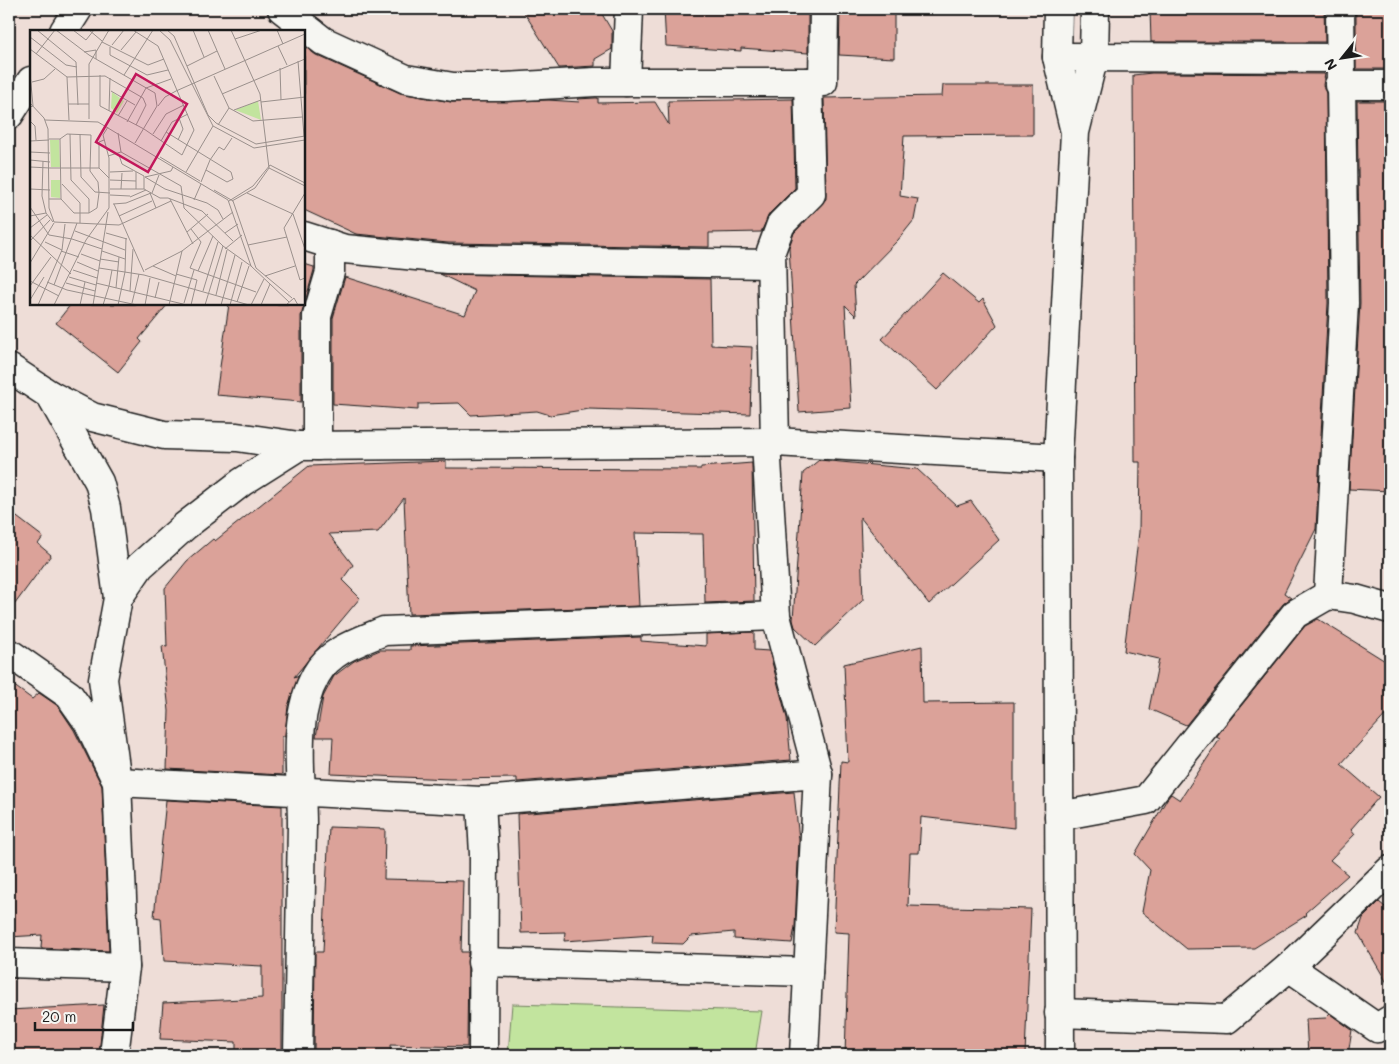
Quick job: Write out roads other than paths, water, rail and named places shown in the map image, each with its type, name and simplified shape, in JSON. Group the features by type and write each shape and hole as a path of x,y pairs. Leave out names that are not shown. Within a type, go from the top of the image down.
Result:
{"street":[{"path":"65,30 78,9"},
{"path":"283,9 323,41 406,79 453,87 505,87 626,82 823,82 824,9"},
{"path":"626,82 628,9"},
{"path":"1058,9 1057,57 1075,132"},
{"path":"1060,1055 1058,458 1075,132 1094,56 1095,9"},
{"path":"1328,595 1344,303 1339,72 1340,9"},
{"path":"1057,57 1094,56 1339,72 1390,85"},
{"path":"804,1055 818,774 776,616 771,442 771,251 781,224 811,194 808,82"},
{"path":"9,115 30,83"},
{"path":"305,236 345,249 447,259 771,264"},
{"path":"308,446 317,316 330,272 330,244"},
{"path":"9,368 50,395 92,417 164,435 237,437 308,446 771,442 1058,458"},
{"path":"50,395 99,482 106,508 118,598 103,679 117,782 125,967 114,1055"},
{"path":"118,598 140,566 185,526 242,482 308,446"},
{"path":"1059,816 1146,800 1295,614 1328,595 1355,599 1390,609"},
{"path":"298,1055 302,793 300,732 305,700 316,674 344,646 384,631 776,616"},
{"path":"9,653 69,695 93,731 117,782"},
{"path":"117,782 302,793 481,800 818,774"},
{"path":"481,800 484,854 482,1055"},
{"path":"1060,1014 1227,1019 1289,968 1390,870"},
{"path":"482,962 808,972"},
{"path":"9,963 125,967"},
{"path":"1289,968 1377,1028 1390,1020"}]}
